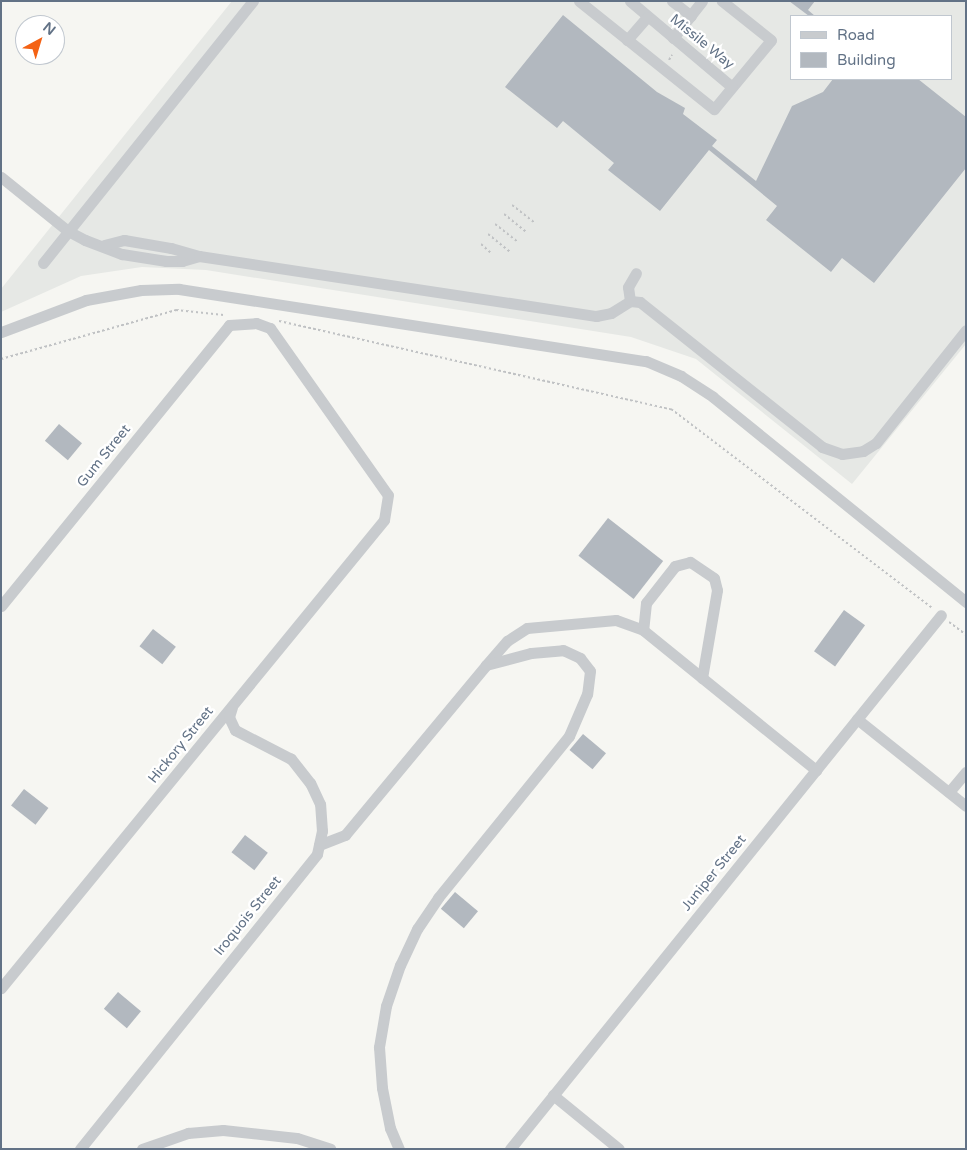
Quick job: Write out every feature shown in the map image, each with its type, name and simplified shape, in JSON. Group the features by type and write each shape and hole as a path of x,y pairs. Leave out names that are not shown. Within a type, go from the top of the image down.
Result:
{"street":[{"path":"43,263 253,1"},
{"path":"579,1 714,109 771,40 722,1"},
{"name":"Missile Way","path":"630,1 732,87"},
{"path":"672,1 691,16"},
{"path":"673,38 702,1"},
{"path":"627,40 647,17"},
{"path":"1,177 68,231 85,240 104,244 118,252 166,260 199,256 596,316 611,313 630,301 644,304 822,447 842,454 863,451 876,442 966,330"},
{"path":"630,301 628,287 636,273"},
{"path":"1,332 95,297 142,290 179,289 646,361 681,376 708,393 966,602"},
{"name":"Hickory Street","path":"1,988 384,520 388,495 270,328 256,322 230,320"},
{"name":"Gum Street","path":"1,606 230,320"},
{"path":"643,630 646,603 675,566 690,562 703,568 714,578 718,590 702,678"},
{"name":"Juniper Street","path":"510,1149 941,615"},
{"path":"319,845 345,835 486,665 507,642 527,628 616,620 643,630 816,770"},
{"path":"398,1149 390,1128 382,1088 379,1047 386,1006 400,965 417,929 438,898 569,736 587,694 590,671 580,658 563,650 531,653 486,665"},
{"name":"Iroquois Street","path":"80,1149 317,854 320,804 310,783 290,759 235,730 229,718 232,706"},
{"path":"857,719 966,806"},
{"path":"949,792 966,772"},
{"path":"553,1096 619,1149"},
{"path":"142,1149 188,1133 223,1130 297,1138 330,1149"}],"path":[{"path":"512,205 534,222"},
{"path":"504,214 526,232"},
{"path":"495,224 518,241"},
{"path":"488,234 510,252"},
{"path":"481,244 491,253"},
{"path":"1,359 176,310 230,320"},
{"path":"276,321 671,409 966,635"}],"shaded area":[{"path":"232,1 966,1 966,344 852,484 696,359 631,337 206,270 142,267 81,276 1,312 1,289"}],"building":[{"path":"789,1 815,1 808,10 814,15 808,15"},
{"path":"563,15 657,92 685,108 683,114 717,140 712,146 756,181 792,106 823,92 832,80 919,80 966,117 966,168 874,283 842,258 831,272 766,220 777,206 709,150 660,211 608,170 614,163 563,121 557,128 505,87"},
{"path":"59,424 82,443 68,460 45,441"},
{"path":"608,518 663,561 634,599 578,556"},
{"path":"844,610 865,625 835,667 814,651"},
{"path":"153,629 176,647 162,664 139,646"},
{"path":"583,734 606,753 592,769 570,750"},
{"path":"24,789 48,808 35,825 11,806"},
{"path":"245,835 268,853 254,870 231,852"},
{"path":"455,892 478,911 464,928 441,909"},
{"path":"118,992 141,1011 127,1028 104,1009"}]}
